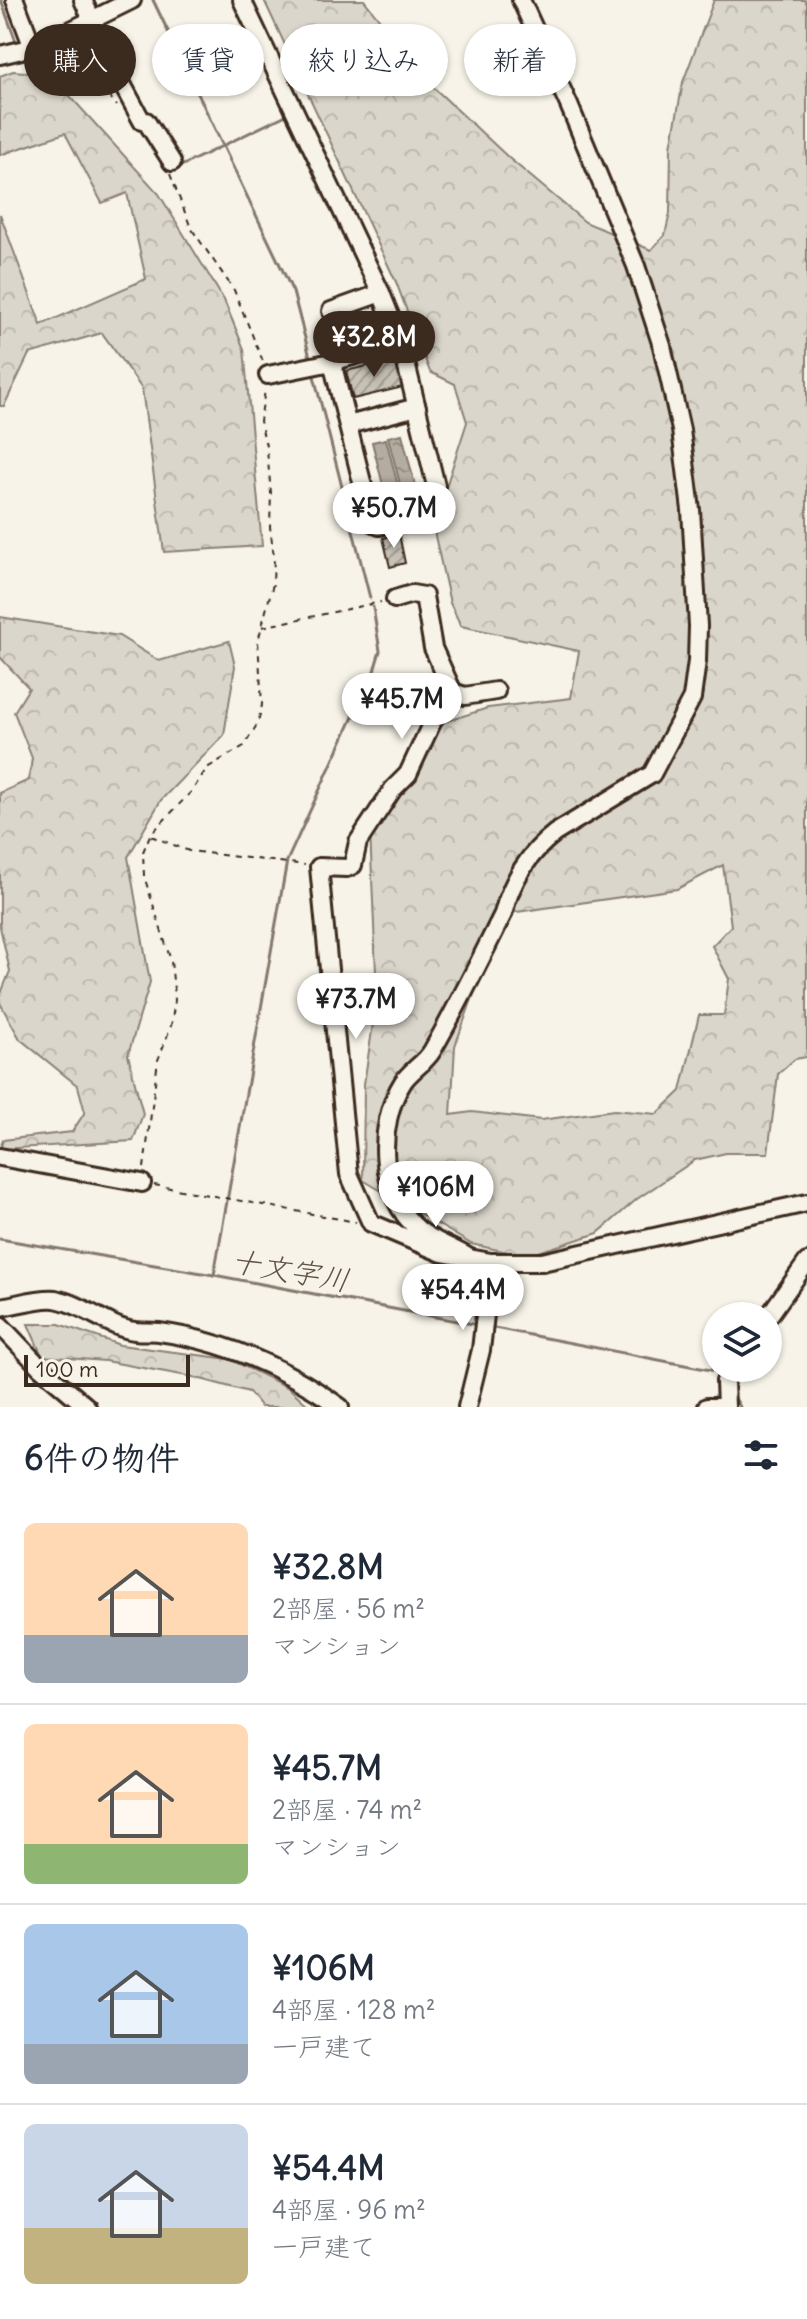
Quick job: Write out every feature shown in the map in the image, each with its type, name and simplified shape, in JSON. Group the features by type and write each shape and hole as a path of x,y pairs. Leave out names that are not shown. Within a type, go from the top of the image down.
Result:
{"street":[{"path":"18,0 27,24"},
{"path":"83,0 90,20 142,121 146,121 170,167"},
{"path":"81,24 132,0"},
{"path":"242,0 381,293 401,343 436,486 417,518 379,526 372,522 332,362"},
{"path":"468,1257 419,1230 404,1213 394,1193 384,1145 393,1102 404,1080 428,1058 503,914 522,870 540,844 652,774 692,698 697,661 691,510 681,430 662,346 636,266 521,0"},
{"path":"0,55 24,47"},
{"path":"331,311 381,293"},
{"path":"268,375 401,343"},
{"path":"348,425 417,407"},
{"path":"395,599 412,594 424,596 433,648 453,692 465,696 496,691"},
{"path":"453,692 435,716 408,774 393,789 358,842 353,865 347,868 319,867 349,1174 371,1223 442,1253 491,1262 542,1262 807,1203"},
{"path":"0,1157 142,1183"},
{"path":"467,1407 481,1350 491,1262"},
{"path":"779,1302 807,1262"},
{"path":"0,1307 51,1298 133,1331 158,1332 206,1343 256,1358 286,1372 340,1407"},
{"path":"0,1325 40,1367 87,1407"},
{"path":"707,1407 726,1407 725,1382"}],"path":[{"path":"109,96 119,108"},
{"path":"170,167 191,228 234,290 268,375 260,421 267,450 274,557 273,584 258,641 262,705 258,723 244,746 207,768 192,791 150,835 143,852 144,876 171,961 175,1000 171,1026 158,1060 142,1183 345,1221 371,1223"},
{"path":"261,627 395,599"},
{"path":"150,835 189,851 319,867"}],"green space":[{"path":"264,0 364,0 383,24 280,24 280,34"},
{"path":"714,0 805,0 807,1057 795,1059 778,1074 768,1153 726,1153 695,1160 637,1199 598,1233 526,1256 471,1244 363,1180 364,1084 377,997 370,830 434,725 488,708 571,698 579,651 461,626 450,603 433,527 467,422 455,384 430,372 396,282 309,96 443,96 510,159 585,222 651,250 665,235 670,213 671,147 683,82","holes":["723,865 731,926 712,946 729,979 724,1015 699,1015 681,1091 657,1114 614,1110 541,1120 472,1112 451,1115 455,1046 503,914 677,889"]},
{"path":"13,71 24,72 24,96 70,96 159,194 224,300 244,349 262,546 164,552 142,389 102,333 29,354 4,406 0,406 0,214 41,325 146,279 127,193 102,203 65,133 0,155 0,76"},
{"path":"0,617 119,636 159,661 229,641 235,666 224,735 161,800 128,857 150,982 128,1055 143,1114 133,1141 0,1149 3,1140 72,1132 85,1112 78,1086 20,1039 0,1003 10,971 0,927 0,793 29,780 32,758 14,712 29,688 0,657"},
{"path":"28,1324 59,1324 120,1345 229,1359 289,1388 310,1407 261,1407 249,1392 193,1377 105,1361 42,1356"}],"water":[{"path":"402,434 416,489 414,500 408,501 402,492 388,437"},
{"path":"386,439 400,494 398,505 392,505 386,497 372,442"}],"building":[{"path":"396,359 403,387 353,399 346,371"},
{"path":"399,534 405,563 390,567 383,538"}],"waterway":[{"path":"1,0 18,47"},
{"path":"153,0 293,292 311,361"},
{"path":"175,169 288,114"},
{"path":"313,372 370,598"},
{"path":"214,1275 287,861 374,671 380,651 373,607"},
{"name":"十文字川","path":"0,1239 214,1275 478,1325"},
{"name":"十文字川","path":"489,1327 702,1368"},
{"name":"十文字川","path":"732,1393 740,1407"}]}
